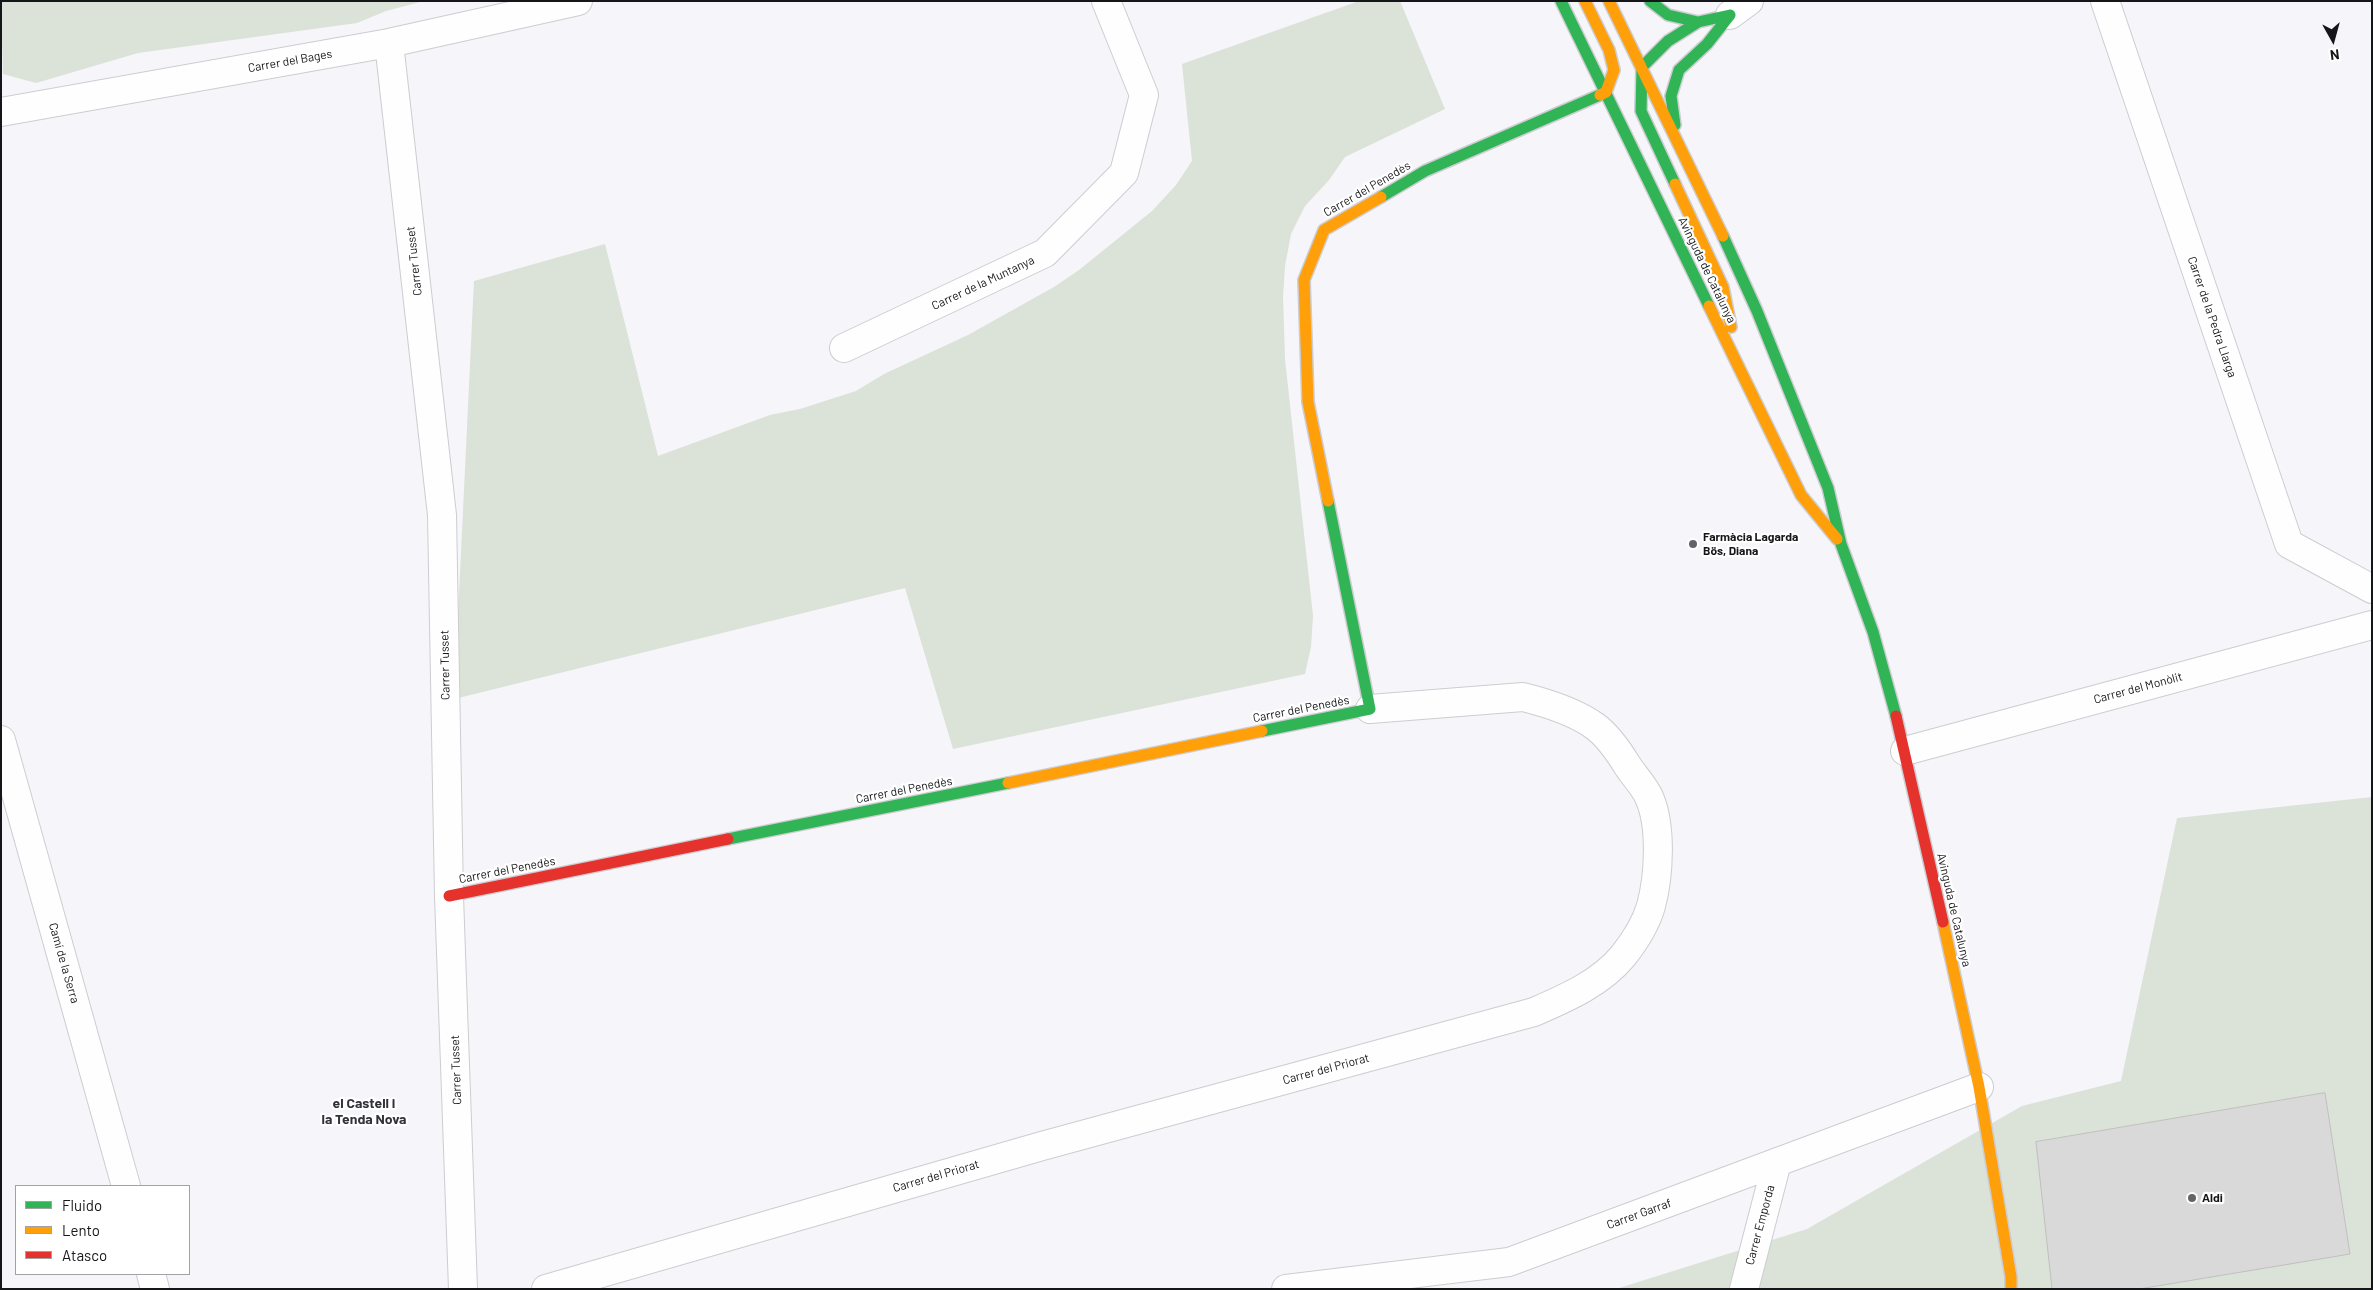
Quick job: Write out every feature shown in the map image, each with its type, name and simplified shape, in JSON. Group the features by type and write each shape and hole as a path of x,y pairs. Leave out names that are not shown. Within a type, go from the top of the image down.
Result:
{"street":[{"name":"Carrer del Bages","path":"1,112 389,44 578,1"},
{"name":"Carrer de la Muntanya","path":"844,348 1045,253 1124,173 1144,95 1106,1"},
{"name":"Avinguda de Catalunya","path":"1561,1 1801,495 1841,544"},
{"path":"1585,1 1609,50 1614,70 1606,92"},
{"name":"Avinguda de Catalunya","path":"1609,1 1717,222 1764,329 1828,488 1841,544 1873,632 1905,751 1979,1087 2011,1277 2011,1289"},
{"path":"1650,1 1668,15 1698,22"},
{"name":"Carrer de la Pedra Llarga","path":"2105,1 2289,544 2372,589"},
{"path":"1740,8 1698,22 1668,41 1642,67 1641,111 1722,287 1741,371"},
{"path":"1677,140 1671,96 1679,70 1707,44 1740,8"},
{"name":"Carrer Tusset","path":"389,44 442,515 449,896 463,1289"},
{"name":"Carrer del Penedès","path":"449,896 1370,709 1308,402 1304,280 1324,230 1425,171 1606,92"},
{"name":"Carrer del Monòlit","path":"1905,751 2372,625"},
{"name":"Carrer del Priorat","path":"546,1289 1042,1146 1534,1012 1568,998 1598,979 1623,956 1642,928 1651,906 1658,854 1656,831 1649,797 1617,750 1597,728 1578,717 1542,701 1523,697 1370,709"},
{"name":"Camí de la Serra","path":"1,740 126,1185"},
{"name":"Carrer Garraf","path":"1286,1289 1509,1262 1979,1087"},
{"name":"Carrer Emporda","path":"1744,1289 1777,1162"},
{"path":"151,1275 155,1289"}],"shaded area":[{"path":"1,1 424,1 386,11 357,23 138,53 36,83 3,74"},
{"path":"1359,1 1400,1 1445,109 1345,157 1329,180 1305,206 1291,234 1285,266 1283,297 1285,359 1313,616 1311,647 1305,674 953,749 905,588 454,699 474,281 605,244 658,456 770,415 800,409 856,391 884,374 968,335 1054,287 1079,270 1152,211 1176,185 1192,161 1182,64"},
{"path":"2372,797 2372,1289 1616,1289 1807,1229 2022,1106 2121,1081 2177,818"}],"building":[{"name":"Aldi","path":"2325,1093 2350,1254 2139,1289 2052,1289 2036,1142"}],"traffic: fast":[{"path":"1561,1 1709,306"},
{"path":"1650,1 1668,15 1698,22"},
{"path":"1675,184 1641,111 1642,67 1668,41 1698,22 1730,15"},
{"path":"1675,125 1671,96 1679,70 1707,44 1730,15"},
{"path":"1381,197 1425,171 1600,95"},
{"path":"1723,236 1757,311 1828,488 1841,544 1873,632 1896,716"},
{"path":"1262,731 1370,709 1328,501"},
{"path":"728,839 1008,783"}],"traffic: slow":[{"path":"1585,1 1609,50 1614,70 1606,92 1600,95"},
{"path":"1609,1 1723,236"},
{"path":"1675,184 1723,287 1731,327"},
{"path":"1328,501 1308,402 1304,280 1324,230 1381,197"},
{"path":"1709,306 1801,495 1837,539"},
{"path":"1008,783 1262,731"},
{"path":"1943,922 1979,1087 2011,1277 2011,1289"}],"traffic: jam":[{"path":"1896,716 1943,922"},
{"path":"449,896 728,839"}],"place":[{"name":"Farmàcia Lagarda Bös, Diana","path":"1693,544"},
{"name":"Aldi","path":"2192,1198"}],"district":[{"name":"el Castell i la Tenda Nova","path":"364,1112"}]}
